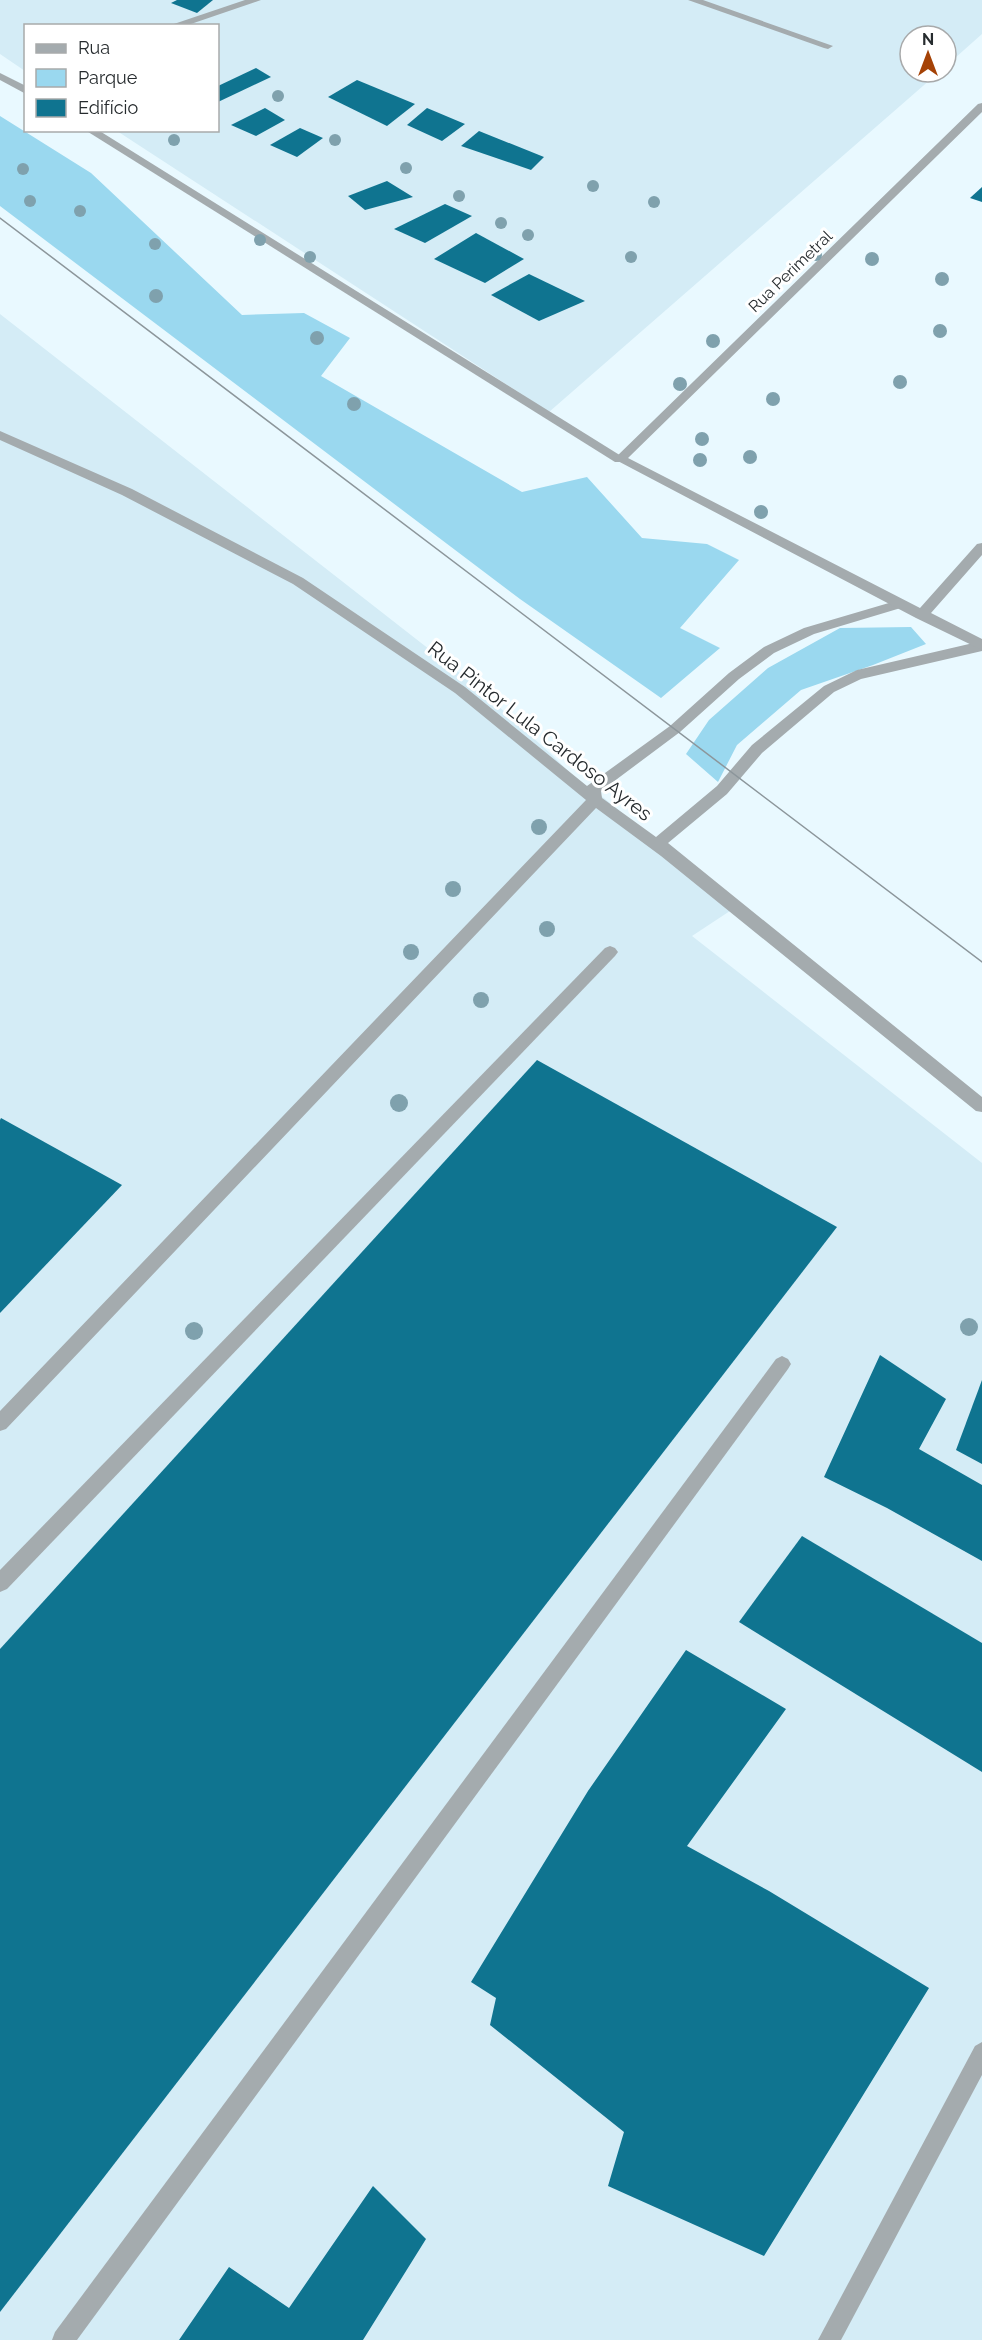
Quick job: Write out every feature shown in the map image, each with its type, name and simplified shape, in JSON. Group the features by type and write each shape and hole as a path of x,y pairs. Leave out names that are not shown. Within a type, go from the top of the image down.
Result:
{"street":[{"path":"179,24 256,0"},
{"path":"693,0 828,46"},
{"path":"0,76 24,90"},
{"name":"Rua Perimetral","path":"620,459 982,106"},
{"path":"93,132 620,459 982,646"},
{"name":"Rua Pintor Lula Cardoso Ayres","path":"0,435 127,492 298,581 460,690 595,800 666,852 982,1106"},
{"path":"921,615 982,548"},
{"path":"0,1423 595,800 593,789 675,729 734,676 769,650 809,631 899,604"},
{"path":"666,852 659,842 722,790 757,749 829,689 857,675 982,646"},
{"path":"0,1583 610,952"},
{"path":"63,2340 782,1364"},
{"path":"829,2340 982,2053"}],"shaded area":[{"path":"0,0 982,0 982,34 958,55 958,24 898,24 898,84 925,84 549,412 119,132 219,132 219,24 24,24 24,70 0,54"},
{"path":"0,314 475,685 580,783 593,789 736,907 692,936 982,1163 982,2340 0,2340"}],"green space":[{"path":"0,116 91,173 242,315 304,313 350,338 321,376 522,492 587,477 642,538 707,544 739,560 680,628 720,648 661,698 520,599 0,206"},
{"path":"911,627 926,644 801,690 737,745 718,782 686,754 709,720 768,668 840,628"}],"building":[{"path":"177,0 213,0 197,13 171,3"},
{"path":"256,68 271,77 219,102 219,86"},
{"path":"357,80 415,104 387,126 328,97"},
{"path":"265,108 285,120 256,136 231,125"},
{"path":"427,108 465,124 442,141 407,125"},
{"path":"300,128 323,138 297,157 270,145"},
{"path":"479,131 544,157 531,170 461,146"},
{"path":"387,181 413,197 365,210 348,196"},
{"path":"982,187 982,202 970,198"},
{"path":"445,204 472,216 425,243 394,229"},
{"path":"476,233 524,259 485,283 434,259"},
{"path":"529,274 585,301 539,321 491,295"},
{"path":"537,1060 837,1227 0,2312 0,1649"},
{"path":"1,1118 122,1185 0,1313 0,1120"},
{"path":"880,1355 946,1399 919,1449 982,1485 982,1561 887,1508 824,1477"},
{"path":"982,1380 982,1464 956,1450"},
{"path":"802,1536 982,1643 982,1772 739,1622"},
{"path":"686,1650 786,1709 687,1846 769,1891 929,1988 764,2256 608,2186 624,2132 490,2025 496,1998 471,1982 588,1791"},
{"path":"373,2186 426,2239 363,2340 179,2340 229,2267 289,2308"}],"tram line":[{"path":"0,218 982,962"}]}
